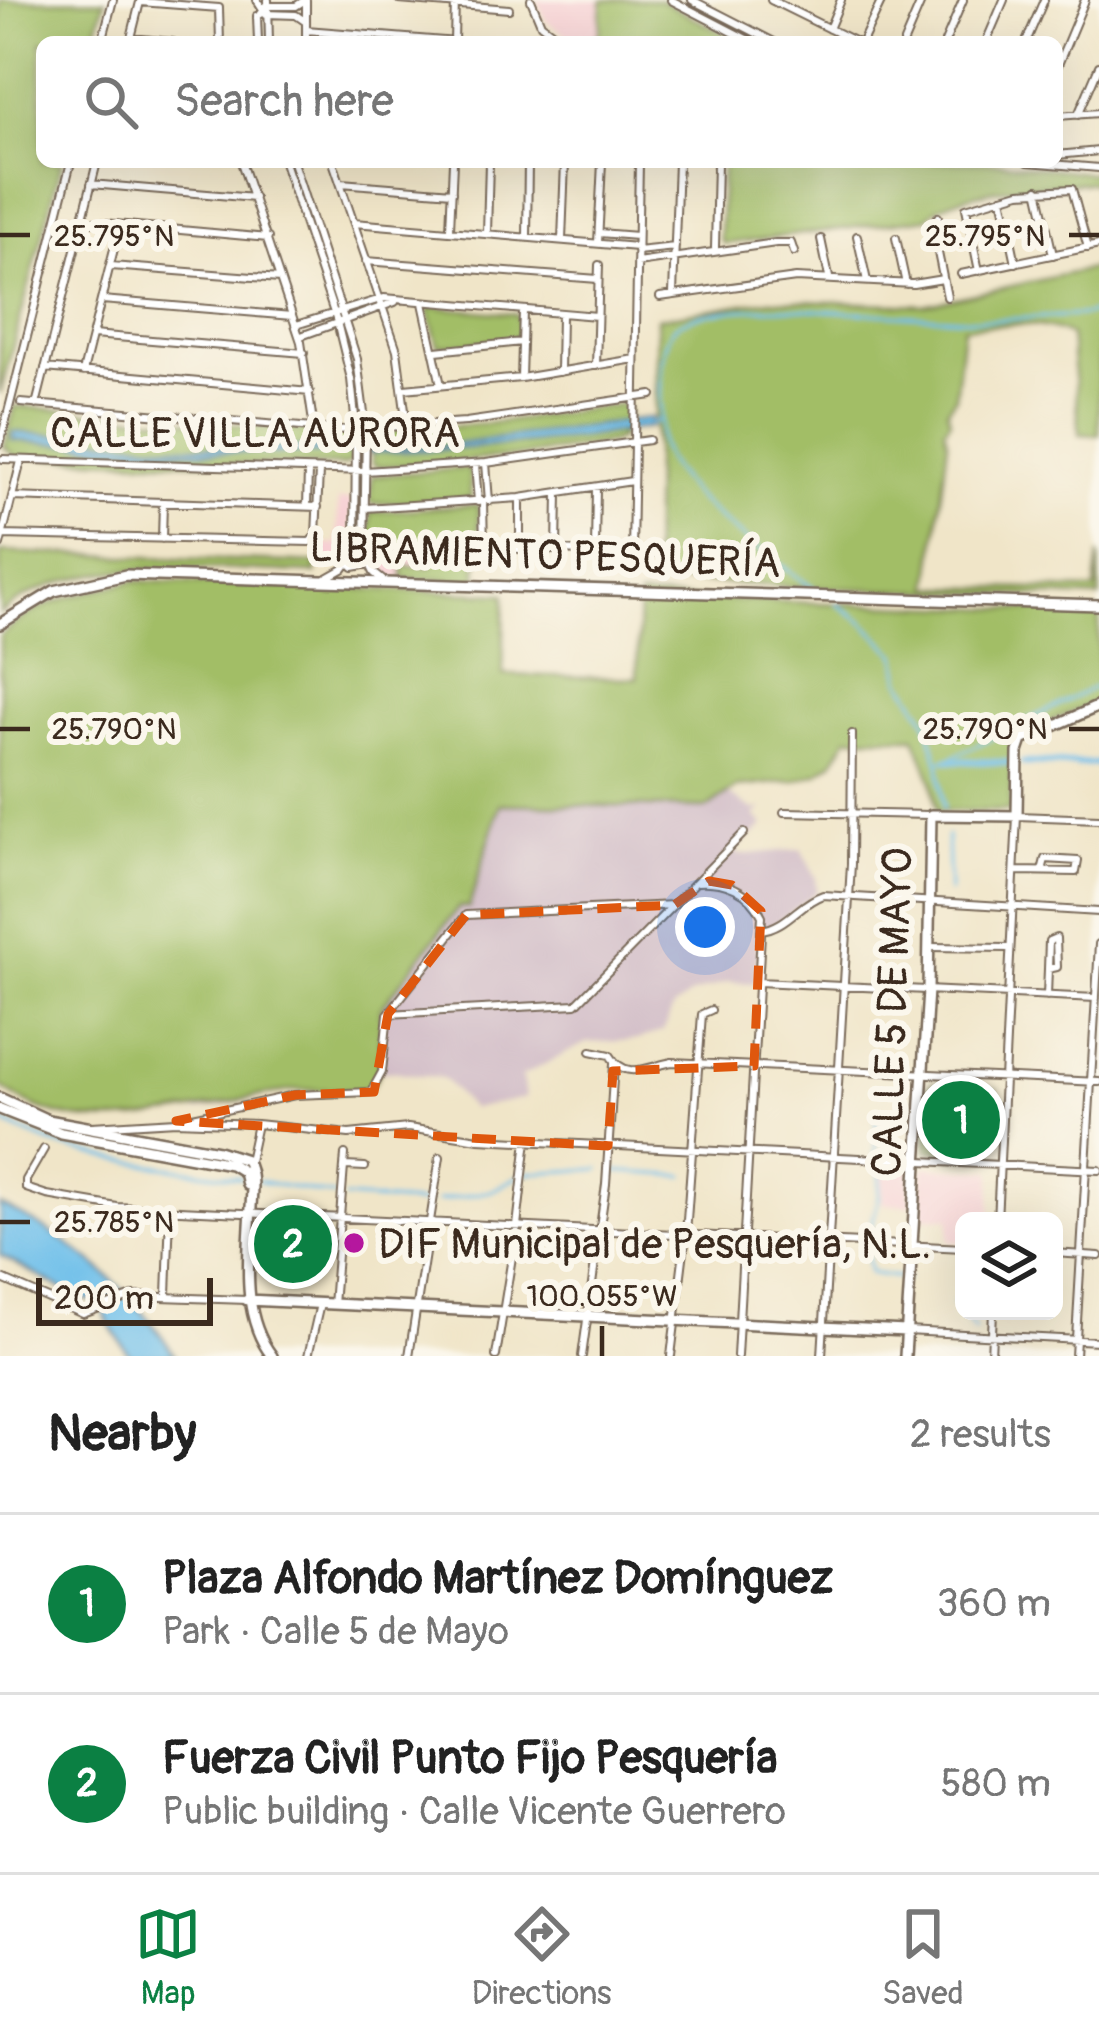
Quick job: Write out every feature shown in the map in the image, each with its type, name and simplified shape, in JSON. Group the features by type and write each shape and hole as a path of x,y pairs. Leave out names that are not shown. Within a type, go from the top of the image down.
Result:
{"main road":[{"name":"LIBRAMIENTO PESQUERÍA","path":"0,624 54,591 112,576 1099,604"},
{"path":"931,815 1017,816 1022,740 1099,706"},
{"name":"CALLE 5 DE MAYO","path":"905,1356 928,990 931,815"},
{"path":"0,1098 84,1133"},
{"path":"0,1109 30,1124 218,1151 246,1168 249,1300 261,1356"},
{"path":"249,1300 906,1331"},
{"path":"249,1300 272,1356"}],"street":[{"path":"104,36 113,0"},
{"path":"399,0 493,4 508,9"},
{"path":"531,0 536,18 558,36"},
{"path":"670,0 740,36"},
{"path":"692,0 762,36"},
{"path":"771,0 836,36"},
{"path":"829,28 842,0"},
{"path":"857,36 882,0"},
{"path":"907,36 922,0"},
{"path":"948,36 963,0"},
{"path":"989,36 1004,0"},
{"path":"1029,36 1044,0"},
{"path":"1063,53 1085,0"},
{"path":"131,36 140,2 220,8 220,36"},
{"path":"455,2 455,36"},
{"path":"267,9 425,36"},
{"path":"1078,115 1099,66"},
{"path":"1063,116 1099,114"},
{"path":"1063,155 1099,152"},
{"path":"1063,165 1099,168"},
{"path":"0,444 69,168"},
{"path":"36,405 95,168"},
{"path":"244,168 304,353 314,429"},
{"path":"286,168 340,316"},
{"path":"295,168 340,316 361,431 360,509 350,560 353,567 368,561"},
{"path":"335,168 397,350 407,426"},
{"path":"450,230 453,168"},
{"path":"487,233 489,168"},
{"path":"527,237 528,168"},
{"path":"562,240 565,168"},
{"path":"598,244 602,168"},
{"path":"632,553 639,168"},
{"path":"674,294 678,168"},
{"path":"716,250 717,168"},
{"path":"340,183 452,192"},
{"path":"91,184 254,198"},
{"path":"1038,189 1053,255"},
{"path":"980,271 966,213 969,205 1001,196 1038,189 1073,191 1088,248"},
{"path":"1001,196 1016,263"},
{"path":"938,217 932,223 947,297"},
{"path":"82,221 268,238"},
{"path":"354,223 675,252 789,242 794,252"},
{"path":"83,372 120,225"},
{"path":"598,233 638,236"},
{"path":"1085,237 1099,234"},
{"path":"857,236 867,281"},
{"path":"896,238 905,284"},
{"path":"821,239 830,278"},
{"path":"961,274 1099,245"},
{"path":"637,263 675,252"},
{"path":"366,261 598,279"},
{"path":"596,366 598,265"},
{"path":"111,266 280,279"},
{"path":"660,297 767,280 830,278 905,284 943,279"},
{"path":"102,300 294,321 340,316"},
{"path":"299,336 381,302 597,316"},
{"path":"423,303 441,385"},
{"path":"521,378 523,311"},
{"path":"560,372 561,314"},
{"path":"93,335 304,353"},
{"path":"436,351 522,342"},
{"path":"404,389 521,378 635,359"},
{"path":"45,368 311,392"},
{"name":"CALLE VILLA AURORA","path":"21,403 361,431 552,412 652,395"},
{"name":"CALLE VILLA AURORA","path":"3,459 313,470 475,464 649,440"},
{"path":"0,545 22,460"},
{"path":"486,463 483,548 652,554"},
{"path":"475,464 484,501"},
{"path":"307,506 313,470"},
{"path":"2,535 313,541 318,507 313,470"},
{"path":"360,509 520,498 633,481"},
{"path":"595,551 596,488"},
{"path":"556,550 558,493"},
{"path":"12,497 318,507"},
{"path":"520,498 520,549"},
{"path":"162,539 163,502"},
{"path":"360,509 368,561 388,583"},
{"path":"319,580 360,554 368,561"},
{"path":"341,570 350,582"},
{"path":"364,582 374,579 374,572"},
{"path":"822,1356 848,898 852,734"},
{"path":"784,812 931,815"},
{"path":"998,1212 1017,816 1099,819"},
{"path":"388,1014 565,1007 588,995 744,832"},
{"path":"1016,871 1042,872 1076,872 1078,861 1045,859 1042,872"},
{"path":"697,882 732,885 754,902 762,916 737,1356"},
{"path":"761,930 779,925 813,898 826,895 1099,912"},
{"path":"176,1121 290,1096 370,1092 382,1072 388,1014 459,920 479,914 674,905"},
{"path":"1047,996 1049,940 1056,938 1058,967 1048,969"},
{"path":"1075,1356 1095,1082 1099,944"},
{"path":"929,947 1008,948"},
{"path":"758,982 1097,998"},
{"path":"671,1356 686,1234 702,1014 711,1010"},
{"path":"591,1051 605,1053 620,1070 672,1062 1095,1082"},
{"path":"582,1356 600,1230 614,1060"},
{"path":"84,1133 118,1122 176,1121 349,1134 408,1128 467,1139 1099,1170"},
{"path":"246,1168 257,1124"},
{"path":"496,1356 518,1226 526,1140"},
{"path":"44,1149 25,1186 75,1201 170,1212 955,1248"},
{"path":"333,1305 345,1154"},
{"path":"410,1356 440,1157"},
{"path":"344,1166 365,1167"},
{"path":"167,1295 170,1212"},
{"path":"1063,1254 1099,1256"},
{"path":"0,1278 83,1314 133,1296 249,1300"},
{"path":"308,1356 320,1304"},
{"path":"991,1356 993,1320"},
{"path":"906,1331 1099,1341"}],"highlighted area":[{"path":"709,881 732,885 761,911 754,1066 613,1071 608,1146 176,1121 295,1095 374,1092 388,1014 466,915 674,905"}],"shaded area":[{"path":"537,0 662,0 731,36 568,36 546,21"},
{"path":"338,500 352,500 349,553 337,566 320,568 321,545 337,544"},
{"path":"384,549 433,550 433,567 404,566 403,578 387,577"},
{"path":"725,792 753,810 763,808 755,816 764,825 736,850 739,855 801,849 816,878 817,892 770,927 758,928 756,983 728,982 692,994 674,1007 663,1031 638,1040 586,1043 522,1076 525,1098 471,1109 443,1078 390,1071 379,1073 356,1091 298,1090 195,1112 500,804 707,808"},
{"path":"883,1166 913,1167 912,1205 882,1204"},
{"path":"923,1169 992,1171 991,1212 955,1212 955,1242 949,1242 950,1218 920,1217"}],"green space":[{"path":"0,0 105,0 95,36 36,36 36,168 60,168 0,394"},
{"path":"602,0 660,0 729,36 597,36"},
{"path":"722,168 1048,168 1099,174 1099,199 1094,182 1005,189 958,199 927,218 724,244 720,238"},
{"path":"1099,267 1099,435 1080,434 1070,336 1033,325 963,327 955,398 947,409 950,420 944,429 948,442 930,587 1095,590 1099,554 1099,598 659,581 652,573 657,318 770,300 924,305"},
{"path":"428,310 514,314 519,333 513,339 438,346"},
{"path":"15,406 346,434 352,461 343,466 16,457 4,447"},
{"path":"627,407 626,429 610,443 514,457 377,467 372,463 376,433 502,422"},
{"path":"469,468 471,498 370,501 372,476"},
{"path":"476,505 477,581 403,578 403,566 432,567 433,549 379,548 378,542 369,543 371,512"},
{"path":"0,552 316,563 316,573 194,568 108,572 32,594 0,614"},
{"path":"135,581 505,594 503,675 637,678 639,597 1099,612 1099,701 1019,734 1013,747 1010,811 937,811 932,781 915,737 848,737 833,762 818,773 795,781 737,787 707,808 500,804 469,907 459,907 381,1008 379,1073 371,1088 297,1090 145,1118 70,1117 34,1106 0,1086 0,636 46,606"},
{"path":"933,1083 997,1090 993,1157 926,1151 928,1087"}],"water":[{"path":"651,418 650,427 570,438 411,451 252,453 12,440 13,432 177,446 373,449 451,445"},
{"path":"0,1205 51,1233 98,1268 140,1309 175,1356 130,1356 102,1303 79,1298 0,1255"}],"waterway":[{"path":"650,424 661,419 661,369 670,333 698,316 780,308 992,320 1086,315 1099,309"},
{"path":"661,421 662,449 687,488 728,526 813,588"},
{"path":"837,604 897,655 901,680 926,719 938,761 1099,685"},
{"path":"947,760 1013,763"},
{"path":"939,763 944,808"},
{"path":"1023,763 1099,764"},
{"path":"947,836 949,892"},
{"path":"875,1154 877,1115"},
{"path":"0,1120 87,1153 241,1178"},
{"path":"867,1240 879,1198 881,1165"},
{"path":"528,1173 600,1169"},
{"path":"612,1171 685,1176"},
{"path":"438,1201 491,1191 519,1176"},
{"path":"258,1181 335,1196"},
{"path":"345,1198 428,1204"},
{"path":"866,1249 870,1273 907,1279"},
{"path":"953,1302 975,1331"}],"place":[{"name":"Plaza Alfondo Martínez Domínguez","path":"961,1120"},
{"name":"DIF Municipal de Pesquería, N.L.","path":"354,1243"},
{"name":"Fuerza Civil Punto Fijo Pesquería","path":"293,1244"}]}
